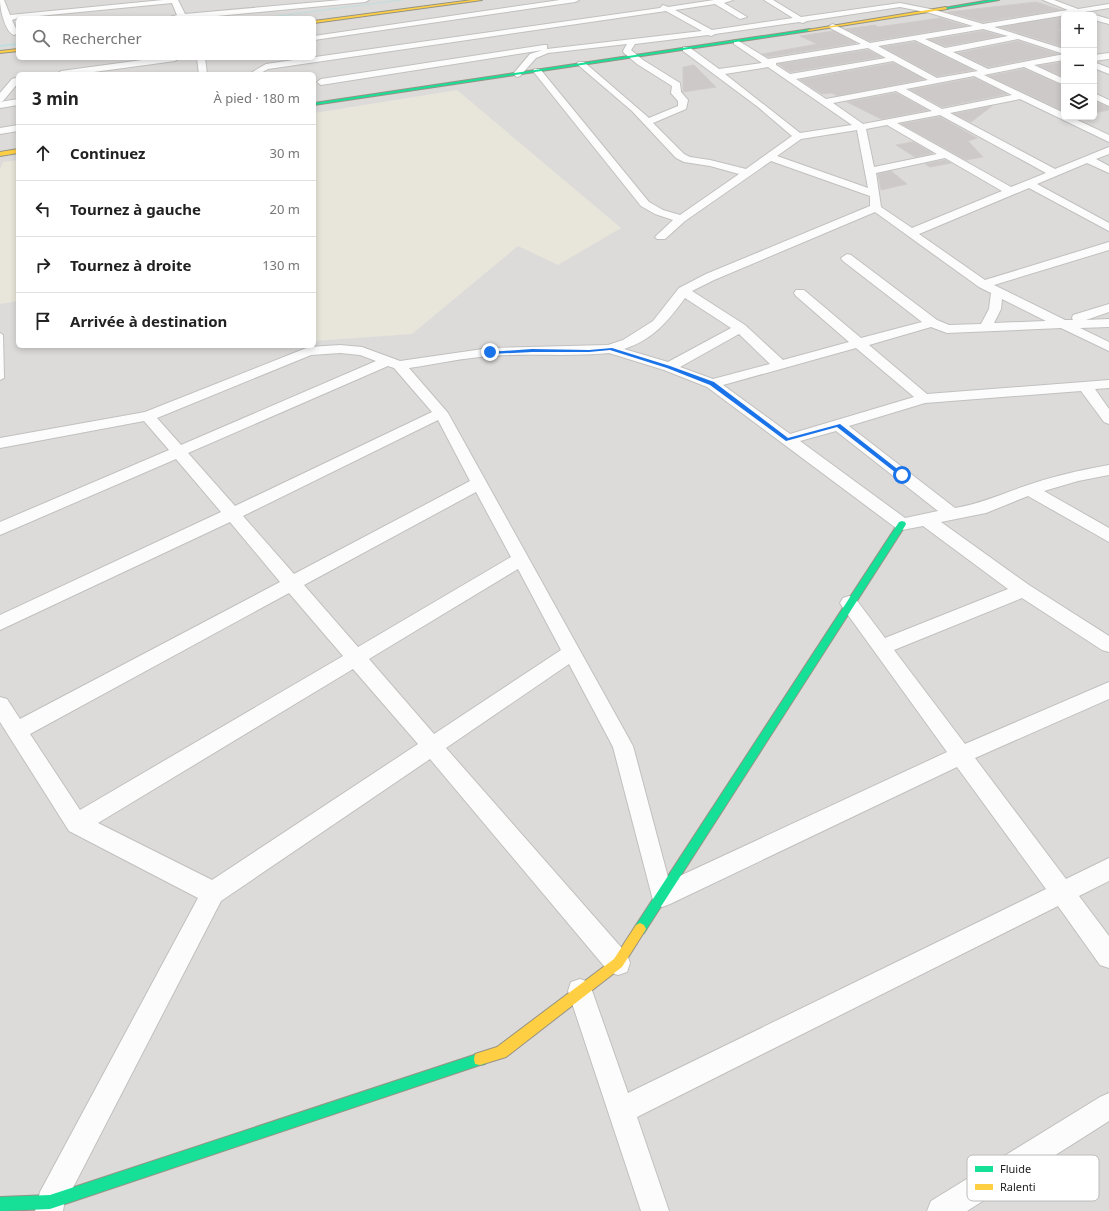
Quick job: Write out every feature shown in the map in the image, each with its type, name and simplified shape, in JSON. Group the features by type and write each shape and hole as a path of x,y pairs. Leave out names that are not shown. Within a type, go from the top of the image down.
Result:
{"main road":[{"path":"316,17 448,0"},
{"path":"316,22 480,0"},
{"path":"316,104 737,42 998,0"},
{"path":"0,52 16,50"},
{"path":"0,57 16,55"},
{"path":"0,154 16,151"},
{"path":"0,1204 50,1207 501,1052 618,963 849,603 902,524"}],"street":[{"path":"0,0 13,33"},
{"path":"20,16 120,3 175,0 182,16"},
{"path":"268,0 270,10"},
{"path":"188,16 231,9 270,10 328,2 365,0"},
{"path":"316,38 575,0"},
{"path":"316,59 729,0"},
{"path":"768,0 802,18 804,22 800,32"},
{"path":"1047,0 1079,11"},
{"path":"717,2 747,16 729,19"},
{"path":"656,3 710,32 713,45"},
{"path":"517,74 533,56 547,51 663,39 912,3 984,27 1040,42 1061,51"},
{"path":"321,82 598,38 548,4"},
{"path":"718,72 915,36 984,27 1109,6"},
{"path":"845,12 858,22"},
{"path":"765,16 802,18"},
{"path":"7,18 16,17"},
{"path":"1097,18 1109,22"},
{"path":"695,24 708,22"},
{"path":"833,26 936,81"},
{"path":"520,30 544,47"},
{"path":"915,36 988,72"},
{"path":"945,51 1020,36"},
{"path":"469,37 492,55"},
{"path":"663,39 672,51"},
{"path":"1040,42 1056,39"},
{"path":"632,42 627,51 677,85 676,93 684,100 682,107 647,122"},
{"path":"737,42 770,63 861,127 875,194 876,208"},
{"path":"418,45 437,64"},
{"path":"686,49 718,72 798,136"},
{"path":"362,53 380,73"},
{"path":"1097,58 1109,56"},
{"path":"825,102 1061,58"},
{"path":"790,77 893,59"},
{"path":"75,72 160,60"},
{"path":"200,60 203,72"},
{"path":"257,72 265,66 310,60"},
{"path":"512,65 527,62"},
{"path":"138,63 138,72"},
{"path":"581,64 635,109 680,156 688,160 710,163 748,173"},
{"path":"1026,64 1061,81"},
{"path":"1097,66 1109,71"},
{"path":"352,89 474,71"},
{"path":"537,71 645,204 659,212 681,219"},
{"path":"976,74 1109,139"},
{"path":"0,82 16,80"},
{"path":"0,99 16,80"},
{"path":"897,88 1055,173"},
{"path":"661,237 681,219 770,158 798,136 861,127 1022,96"},
{"path":"1097,97 1109,103"},
{"path":"0,105 16,102"},
{"path":"889,122 1011,192"},
{"path":"0,131 16,128"},
{"path":"911,233 1109,150"},
{"path":"869,171 946,155"},
{"path":"770,158 875,194"},
{"path":"1088,159 1109,170"},
{"path":"1030,184 1109,228"},
{"path":"876,208 984,284 1109,347"},
{"path":"0,529 178,452 393,363 490,352 532,350 589,351 610,349 628,342 658,324 683,291 710,277 876,208"},
{"path":"984,284 1109,246"},
{"path":"847,258 932,323 947,329 1109,323"},
{"path":"683,291 740,328 780,365"},
{"path":"985,328 995,309 997,291"},
{"path":"800,294 924,399"},
{"path":"1062,324 1109,308"},
{"path":"712,384 932,323"},
{"path":"668,367 740,328"},
{"path":"0,443 148,416 309,351 340,349 362,351 393,363 441,414 623,746 662,896 961,755 1109,690"},
{"path":"610,349 668,367 712,384 902,524 980,509 1029,490 1077,476 1109,470"},
{"path":"788,440 924,399 1109,384"},
{"path":"1085,386 1109,418"},
{"path":"0,623 441,414"},
{"path":"148,416 618,963"},
{"path":"838,425 953,515"},
{"path":"16,731 479,483"},
{"path":"1029,490 1109,536"},
{"path":"926,520 1023,590 1109,645"},
{"path":"77,824 521,559"},
{"path":"881,647 1023,590"},
{"path":"849,603 1109,956"},
{"path":"50,1207 213,893 572,652"},
{"path":"0,705 77,824 213,893"},
{"path":"621,1111 1109,869"},
{"path":"580,991 655,1211"},
{"path":"1031,1155 1109,1106"},
{"path":"942,1211 967,1195"}],"lane":[{"path":"0,335 0,378"}],"shaded area":[{"path":"0,0 1109,0 1109,1211 0,1211"},
{"path":"457,90 621,228 558,265 518,246 412,334 316,341 316,113"},
{"path":"1018,100 1044,114 977,127 952,113"},
{"path":"16,160 16,301 0,304 0,169 3,162"}],"building":[{"path":"1036,2 1061,10 983,22 948,12"},
{"path":"1061,17 1061,29 1057,30 1061,31 1061,46 1000,27"},
{"path":"940,18 966,26 870,41 846,29 875,25 878,27"},
{"path":"833,31 856,43 768,57 762,54 817,44 800,36"},
{"path":"983,31 1001,36 945,46 930,40"},
{"path":"1018,41 1058,54 988,67 958,53"},
{"path":"915,42 973,70 937,76 883,47"},
{"path":"868,50 882,57 790,72 778,64"},
{"path":"1061,62 1061,76 1039,66"},
{"path":"893,63 924,79 837,96 832,93 822,94 800,80"},
{"path":"694,65 716,87 683,92 683,67"},
{"path":"1024,69 1061,85 1061,110 989,76"},
{"path":"974,78 1007,94 942,107 910,90"},
{"path":"896,93 928,110 881,119 847,102"},
{"path":"1097,102 1109,107 1109,110 1097,112"},
{"path":"992,106 971,122 954,114"},
{"path":"940,117 977,138 968,141 983,157 966,160 901,124"},
{"path":"913,142 933,153 915,157 896,145"},
{"path":"945,160 951,163 930,167 925,164"},
{"path":"891,171 907,184 881,190 878,174"}],"waterway":[{"path":"276,16 404,0"},
{"path":"0,46 16,44"}],"traffic: fast":[{"path":"946,8 997,0"},
{"path":"316,104 809,30"},
{"path":"640,929 902,524"},
{"path":"0,1204 50,1202 480,1059"}],"traffic: slow":[{"path":"316,22 480,0"},
{"path":"809,30 946,8"},
{"path":"0,52 16,50"},
{"path":"0,154 16,151"},
{"path":"480,1059 501,1052 618,963 640,929"}],"route":[{"path":"490,352 532,350 589,351 610,349 668,367 712,384 788,440 838,425 902,475"}]}
